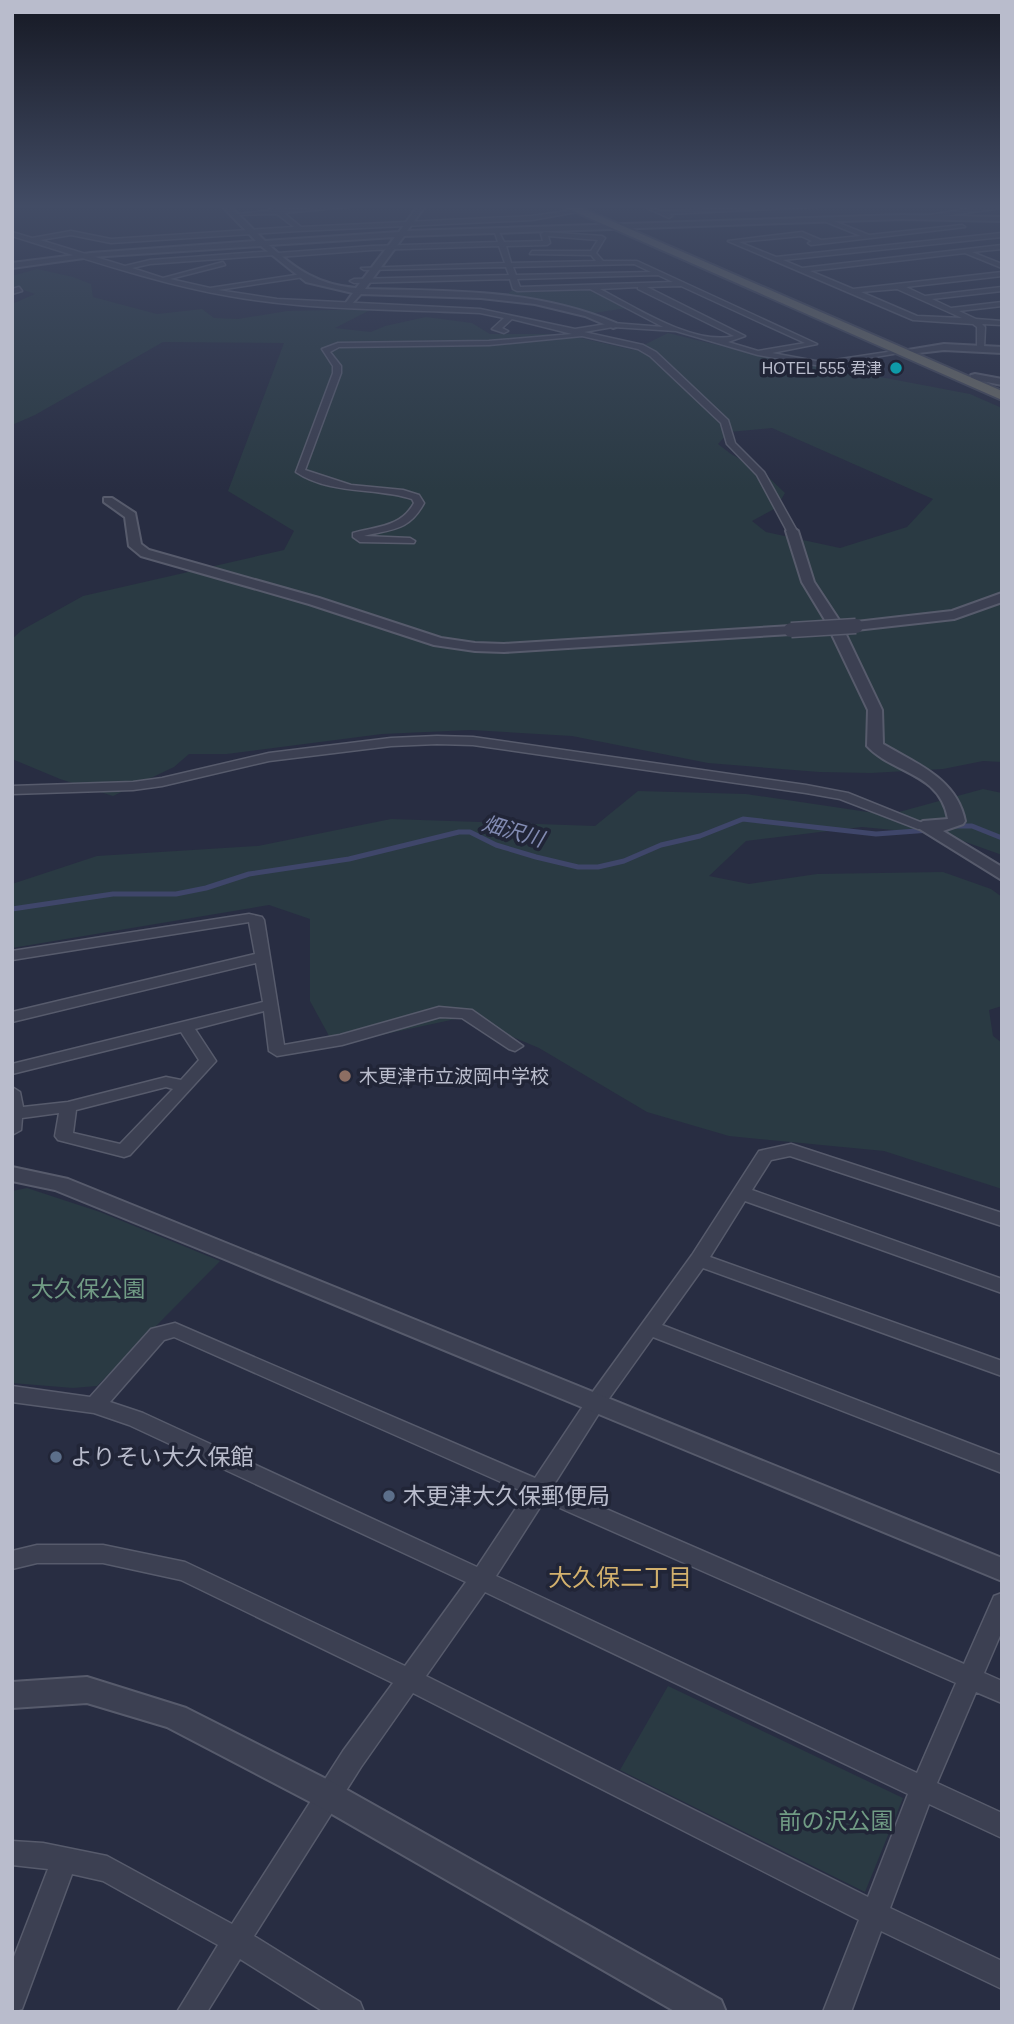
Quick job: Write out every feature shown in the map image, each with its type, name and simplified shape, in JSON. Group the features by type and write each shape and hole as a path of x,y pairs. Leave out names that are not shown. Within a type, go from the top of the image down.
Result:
{"highway":[{"path":"780,300 1002,389"},
{"path":"795,300 1002,396"}],"street":[{"path":"283,300 467,310 556,326 640,347 653,354 725,422 731,444 761,474 792,531 808,582 832,620 875,710 874,746 913,765 936,784 957,810 957,821 923,826"},
{"path":"337,304 340,300"},
{"path":"349,304 352,300"},
{"path":"529,300 575,310 613,325 646,329 671,328"},
{"path":"617,300 671,328 716,342 758,353 821,364 944,347 1002,349"},
{"path":"669,300 741,336 716,342"},
{"path":"720,300 813,344 758,353"},
{"path":"873,300 920,319 1002,323"},
{"path":"929,300 976,322 981,327 980,348"},
{"path":"950,310 1002,304"},
{"path":"504,331 496,329 510,317"},
{"path":"752,324 766,322"},
{"path":"410,541 371,541 360,539 357,535 403,525 418,507 416,497 339,485 301,472 337,373 337,366 325,351 338,345 498,344 542,341 613,325"},
{"path":"726,328 739,326"},
{"path":"975,377 1002,382"},
{"path":"108,500 131,516 135,546 145,553 314,601 439,642 504,648 856,626 954,615 1002,597"},
{"path":"12,790 133,786 302,752 391,742 473,741 843,796 923,826 1002,875"},
{"path":"12,956 249,918 257,920 277,1051 342,1040 439,1012 466,1013 515,1046"},
{"path":"12,1017 262,957"},
{"path":"12,1069 271,1005"},
{"path":"68,1107 64,1136 124,1151 208,1061 185,1026"},
{"path":"12,1092 14,1121 166,1082 184,1086"},
{"path":"191,2012 329,1796 481,1580 596,1402 699,1260 765,1155 791,1150 1002,1220"},
{"path":"12,1174 60,1184 1002,1570"},
{"path":"741,1193 1002,1286"},
{"path":"699,1260 1002,1369"},
{"path":"649,1328 1002,1465"},
{"path":"95,1405 158,1334 174,1330 1002,1692"},
{"path":"12,1394 95,1405 136,1419 380,1531 1002,1826"},
{"path":"12,1560 37,1554 103,1554 185,1571 410,1679 874,1914 1002,1975"},
{"path":"837,2012 923,1787 1002,1603"},
{"path":"12,1695 87,1690 176,1717 329,1796 709,2012"},
{"path":"12,1853 43,1855 107,1869 237,1941 350,2012"},
{"path":"12,1999 64,1860"}],"green space":[{"path":"20,300 106,300 157,314 202,309 214,318 238,319 287,311 372,309 335,328 371,332 385,326 426,317 472,323 490,334 563,334 634,350 668,333 738,350 970,394 1002,408 1002,762 983,761 943,769 871,773 819,772 708,763 572,736 471,730 382,734 227,754 189,754 174,767 113,796 60,779 12,759 12,639 22,630 83,596 284,550 294,531 228,491 284,343 163,342 35,415 12,425 12,304","holes":["772,428 933,499 907,527 840,548 766,532 752,521 776,508 785,493 762,471 718,444 729,432"]},
{"path":"533,300 612,300 627,308 594,313"},
{"path":"983,789 1002,793 1002,855 946,835 862,827 746,841 709,876 749,884 817,874 943,872 991,889 1002,897 1002,1006 989,1010 993,1036 1002,1043 1002,1189 884,1151 729,1136 647,1112 539,1048 465,1017 334,1045 310,1001 310,919 269,905 12,948 12,884 97,856 258,846 391,819 595,826 638,791 746,794 888,815"},
{"name":"大久保公園","path":"27,1188 100,1212 220,1261 97,1386 73,1388 12,1383 12,1191"},
{"name":"前の沢公園","path":"668,1686 903,1798 865,1892 620,1770"}],"waterway":[{"name":"畑沢川","path":"12,909 113,894 176,894 206,888 249,874 349,859 459,832 470,832 496,845 536,857 578,867 598,867 624,861 661,845 700,836 743,819 876,834 930,830"},
{"name":"畑沢川","path":"953,826 972,826 1002,838"}],"place":[{"name":"HOTEL 555 君津","path":"896,368"},
{"name":"木更津市立波岡中学校","path":"345,1076"},
{"name":"よりそい大久保館","path":"56,1457"},
{"name":"木更津大久保郵便局","path":"389,1496"}],"district":[{"name":"大久保二丁目","path":"620,1577"}]}
